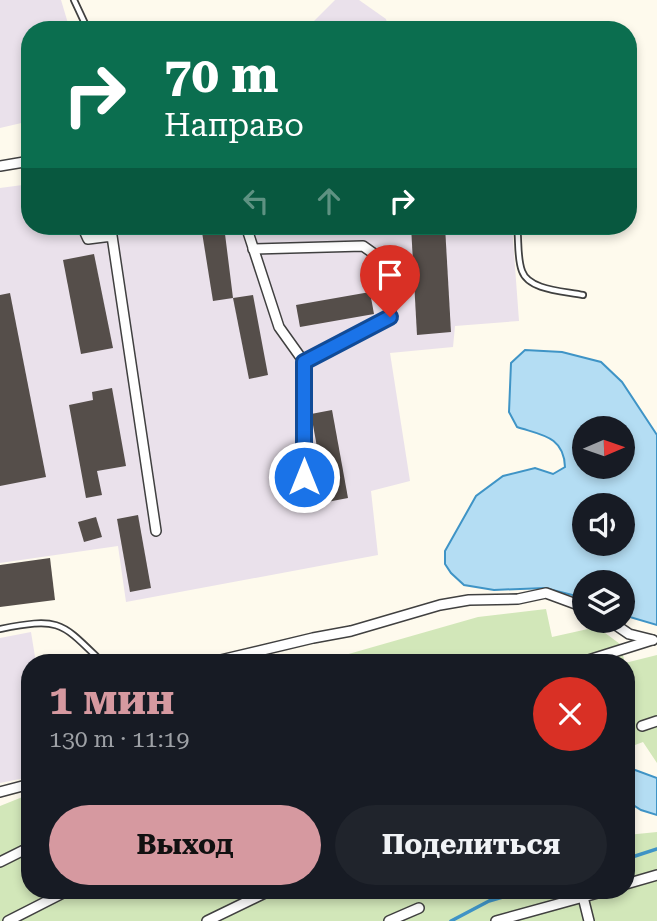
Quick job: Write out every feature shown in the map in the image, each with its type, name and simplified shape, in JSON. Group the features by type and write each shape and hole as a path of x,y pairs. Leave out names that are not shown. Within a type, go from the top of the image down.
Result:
{"street":[{"path":"0,166 21,162"},
{"path":"86,235 88,239 112,236 156,531"},
{"path":"249,235 279,327 304,362 304,477"},
{"path":"253,249 363,246 397,270 390,317 304,362"},
{"path":"248,654 361,629 440,605 469,600 518,599 545,593 572,603"},
{"path":"628,633 655,641"},
{"path":"610,654 655,641"},
{"path":"642,726 657,720"},
{"path":"0,792 21,786"},
{"path":"0,862 21,852"},
{"path":"635,881 657,875"},
{"path":"8,921 51,899"},
{"path":"207,921 252,899"},
{"path":"496,921 576,899"},
{"path":"584,899 589,921"},
{"path":"389,921 419,908"}],"lane":[{"path":"75,0 84,21"},
{"path":"518,235 522,273 529,281 583,295"},
{"path":"0,629 44,623 59,625 70,631 94,654"}],"shaded area":[{"path":"0,0 61,0 67,21 21,21 21,123 0,128"},
{"path":"335,0 359,0 387,21 314,21"},
{"path":"21,185 21,235 513,235 519,321 455,326 453,347 390,353 410,481 371,491 378,555 126,602 118,546 0,563 0,188"},
{"path":"31,632 35,654 21,654 21,779 0,783 0,638"}],"green space":[{"path":"546,609 552,637 572,633 605,633 620,644 623,654 348,654 478,617"},
{"path":"657,655 657,763 643,742 635,745 635,660"},
{"path":"21,798 21,899 635,899 635,834 657,832 657,921 0,921 0,806"}],"water":[{"path":"525,350 562,352 601,362 622,382 657,435 657,625 635,619 635,570 572,570 572,595 545,588 494,590 464,585 451,573 445,564 445,551 476,496 503,476 535,468 553,474 565,467 564,457 556,443 550,438 517,427 509,412 511,363"},
{"path":"635,770 657,778 657,815 635,806"}],"building":[{"path":"202,235 225,235 233,298 213,301"},
{"path":"411,235 446,235 451,332 417,335"},
{"path":"94,254 113,348 81,354 63,260"},
{"path":"370,292 374,314 300,327 296,305"},
{"path":"10,293 46,477 0,486 0,295"},
{"path":"253,295 268,375 249,379 233,298"},
{"path":"112,388 126,466 97,471 102,495 86,498 69,405 93,400 92,392"},
{"path":"332,410 348,498 327,502 311,414"},
{"path":"138,515 151,588 130,592 117,519"},
{"path":"96,517 102,537 84,542 78,522"},
{"path":"50,558 55,600 0,607 0,565"}],"waterway":[{"path":"635,856 657,849"},
{"path":"451,921 496,899"}],"route":[{"path":"304,477 304,362 390,317"}]}
